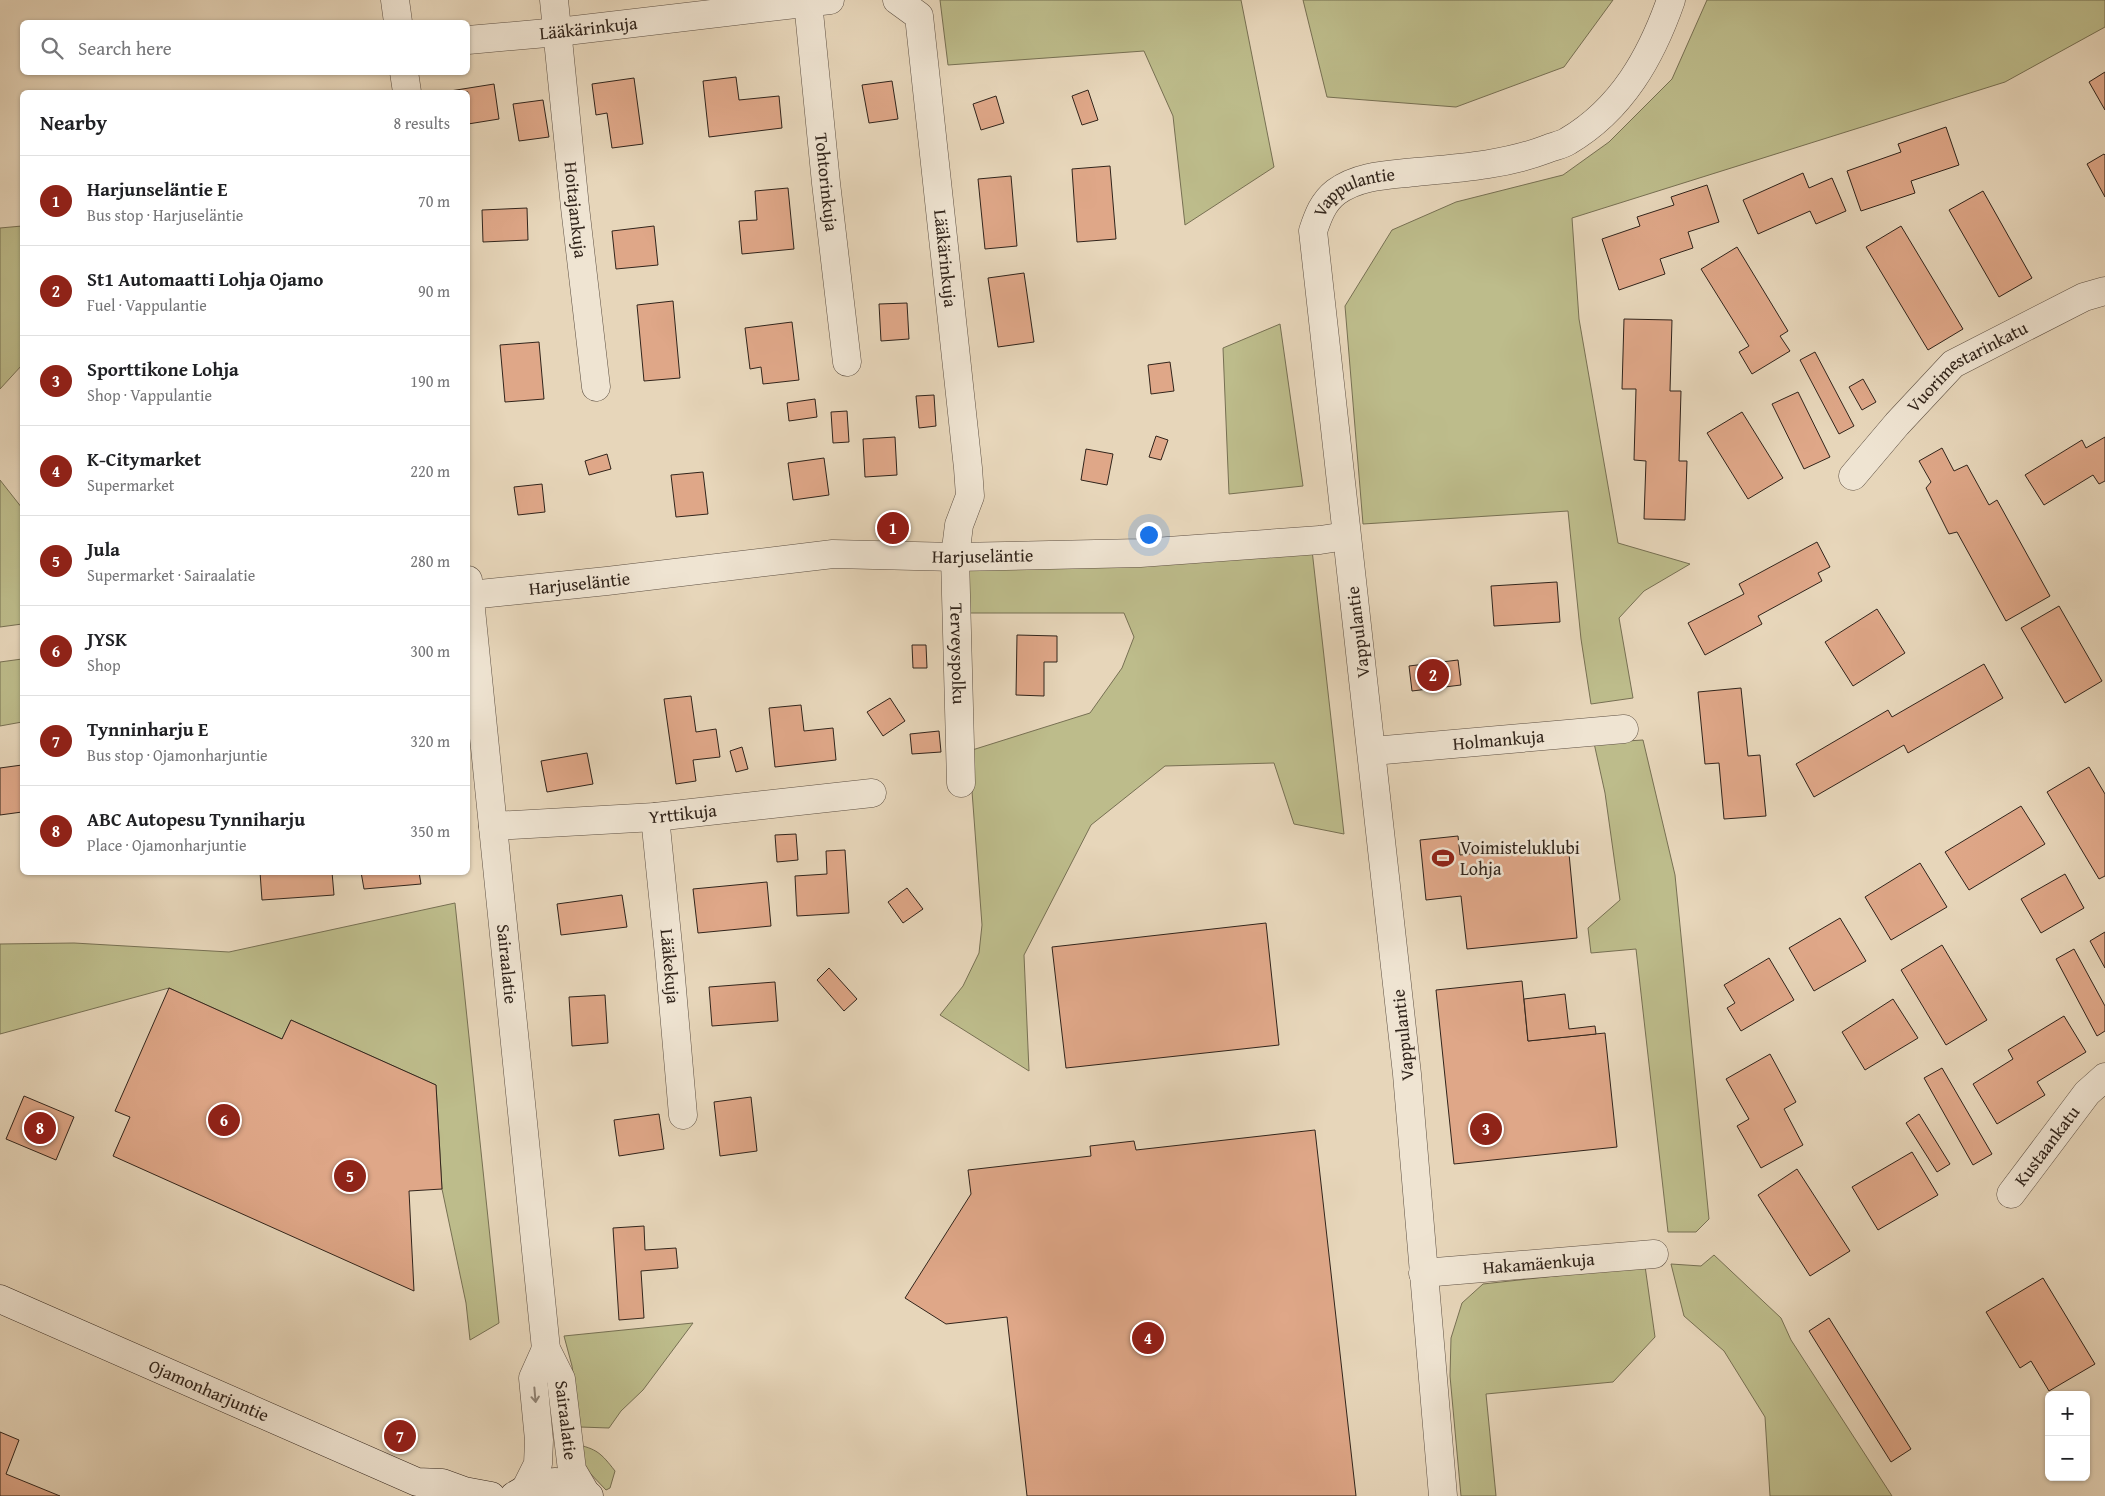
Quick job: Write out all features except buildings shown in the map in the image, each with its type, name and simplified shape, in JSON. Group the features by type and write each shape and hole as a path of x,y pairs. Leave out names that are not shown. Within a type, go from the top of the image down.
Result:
{"street":[{"path":"396,0 398,20"},
{"name":"Hoitajankuja","path":"554,0 596,387"},
{"name":"Lääkärinkuja","path":"897,0 918,16 921,35 968,468 970,496 959,525"},
{"name":"Vappulantie","path":"1443,1496 1407,1074 1313,231 1322,207 1335,192 1374,176 1524,158 1567,142 1606,114 1636,77 1658,36 1671,0"},
{"name":"Lääkärinkuja","path":"470,40 558,32 819,1"},
{"name":"Tohtorinkuja","path":"819,1 826,183 847,362"},
{"path":"404,75 407,90"},
{"name":"Vuorimestarinkatu","path":"1853,476 1897,424 1953,364 2084,297 2105,291"},
{"name":"Terveyspolku","path":"959,525 955,557 960,783"},
{"name":"Harjuseläntie","path":"470,588 834,554 955,557 1140,553 1320,540 1346,536"},
{"name":"Sairaalatie","path":"470,598 546,1349 561,1379 566,1439 572,1470 587,1494"},
{"name":"Holmankuja","path":"1372,751 1624,728"},
{"name":"Yrttikuja","path":"493,826 654,816 872,793"},
{"name":"Lääkekuja","path":"654,816 669,955 683,1115"},
{"name":"Kustaankatu","path":"2011,1194 2087,1093 2105,1077"},
{"name":"Hakamäenkuja","path":"1423,1273 1654,1254"},
{"name":"Ojamonharjuntie","path":"0,1299 424,1489 442,1483 464,1491 491,1496"},
{"name":"Sairaalatie","path":"520,1492 538,1464 539,1440 533,1378 546,1349"},
{"path":"520,1492 540,1483 556,1482 571,1485 587,1494"}],"shaded area":[{"path":"940,0 1241,0 1274,167 1185,225 1173,116 1144,51 948,65"},
{"path":"1303,0 1613,0 1564,67 1456,107 1327,97"},
{"path":"1707,0 2105,0 2105,27 2005,82 1572,218 1579,319 1618,543 1690,564 1644,591 1619,618 1633,698 1591,704 1581,639 1568,511 1363,524 1345,306 1392,230 1456,202 1563,175 1609,142 1672,79"},
{"path":"20,226 20,367 0,389 0,228"},
{"path":"1280,324 1303,486 1229,494 1223,348"},
{"path":"0,480 20,505 20,624 0,627"},
{"path":"1312,550 1344,834 1294,824 1274,763 1165,766 1091,825 1024,955 1029,1071 940,1015 963,986 979,953 982,925 969,751 1090,713 1122,668 1134,637 1124,613 965,613 969,566"},
{"path":"20,659 20,722 0,726 0,662"},
{"path":"1643,740 1675,875 1709,1219 1696,1232 1668,1232 1636,949 1591,953 1588,928 1620,900 1605,793 1594,743"},
{"path":"455,903 499,1323 470,1340 466,1303 442,1189 436,1085 291,1020 282,1039 169,988 0,1034 0,944 74,943 229,952"},
{"path":"1714,1255 1781,1318 1791,1340 1892,1496 1770,1496 1765,1417 1724,1351 1684,1316 1671,1264 1701,1266"},
{"path":"1645,1266 1655,1337 1613,1382 1486,1394 1496,1496 1461,1496 1450,1376 1451,1338 1462,1303 1483,1284"},
{"path":"693,1323 643,1390 621,1411 609,1428 580,1427 572,1366 564,1336"},
{"path":"575,1444 594,1450 615,1471 610,1488 606,1490 586,1469"}],"place":[{"name":"Harjunseläntie E","path":"893,528"},
{"name":"St1 Automaatti Lohja Ojamo","path":"1433,675"},
{"name":"Voimisteluklubi Lohja","path":"1443,858"},
{"name":"JYSK","path":"224,1120"},
{"name":"ABC Autopesu Tynniharju","path":"40,1128"},
{"name":"Sporttikone Lohja","path":"1486,1129"},
{"name":"Jula","path":"350,1176"},
{"name":"K-Citymarket","path":"1148,1338"},
{"name":"Tynninharju E","path":"400,1436"}]}
